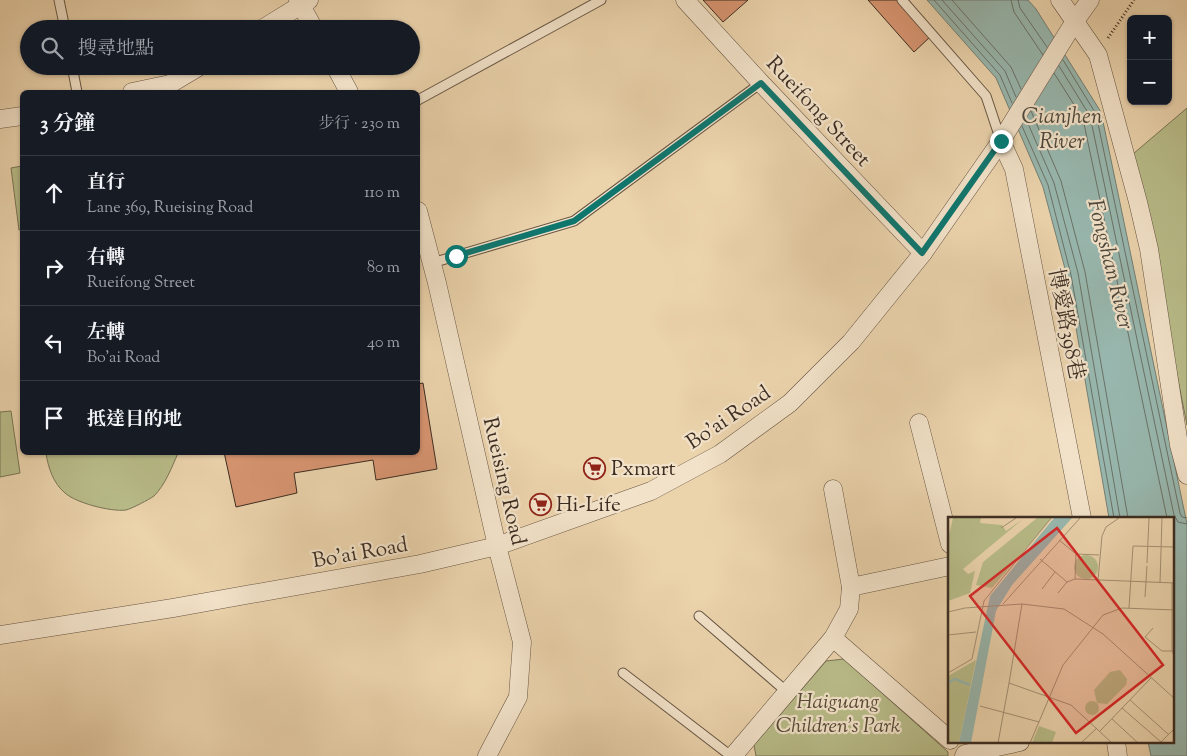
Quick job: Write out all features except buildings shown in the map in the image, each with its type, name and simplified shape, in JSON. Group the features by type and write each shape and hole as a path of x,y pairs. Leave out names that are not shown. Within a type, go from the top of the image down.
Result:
{"street":[{"name":"Rueifong Street","path":"685,0 922,253"},
{"path":"1060,0 1072,27 1098,55 1138,202 1149,249 1179,445 1187,475"},
{"name":"Bo'ai Road","path":"0,636 173,608 420,564 497,546 651,491 720,454 790,403 851,342 922,253 1011,127 1090,0"},
{"path":"276,20 303,2 310,20"},
{"path":"142,90 170,84 185,75"},
{"path":"339,75 348,90"},
{"path":"0,119 20,116"},
{"name":"博愛路398巷","path":"1001,141 1014,169 1082,517"},
{"name":"Rueising Road","path":"420,218 497,546 522,642 518,697 487,756"},
{"path":"919,423 948,536"},
{"path":"732,756 833,638 849,609 851,587 833,489"},
{"path":"851,587 948,566"},
{"path":"833,638 948,738"},
{"path":"960,751 1007,744"}],"lane":[{"path":"59,0 63,20"},
{"path":"420,99 601,0"},
{"path":"902,0 986,96 1001,141"},
{"path":"74,75 77,90"},
{"path":"432,263 574,221 761,83"},
{"path":"699,616 787,692"},
{"path":"623,673 732,756"}],"path":[{"path":"1108,38 1134,0"}],"green space":[{"path":"1187,108 1187,425 1133,154"},
{"path":"20,166 20,230 19,230 11,168"},
{"path":"11,411 20,473 0,477 0,412"},
{"path":"46,455 177,455 158,492 154,496 126,510 103,508 70,497 57,484 48,464"},
{"name":"Haiguang Children's Park","path":"844,659 948,752 948,756 756,756 754,745 826,661"}],"water":[{"name":"Cianjhen River","path":"927,0 1028,0 1036,9 1101,112 1187,524 1187,756 1151,756 1148,744 1174,744 1174,517 1109,517 1067,276 1043,187 996,78"}],"place":[{"name":"Pxmart","path":"595,468"},
{"name":"Hi-Life","path":"540,504"}],"route":[{"path":"456,256 574,221 761,83 922,253 1001,141"}],"water label":[{"name":"Fongshan River","path":"1112,264"}]}
